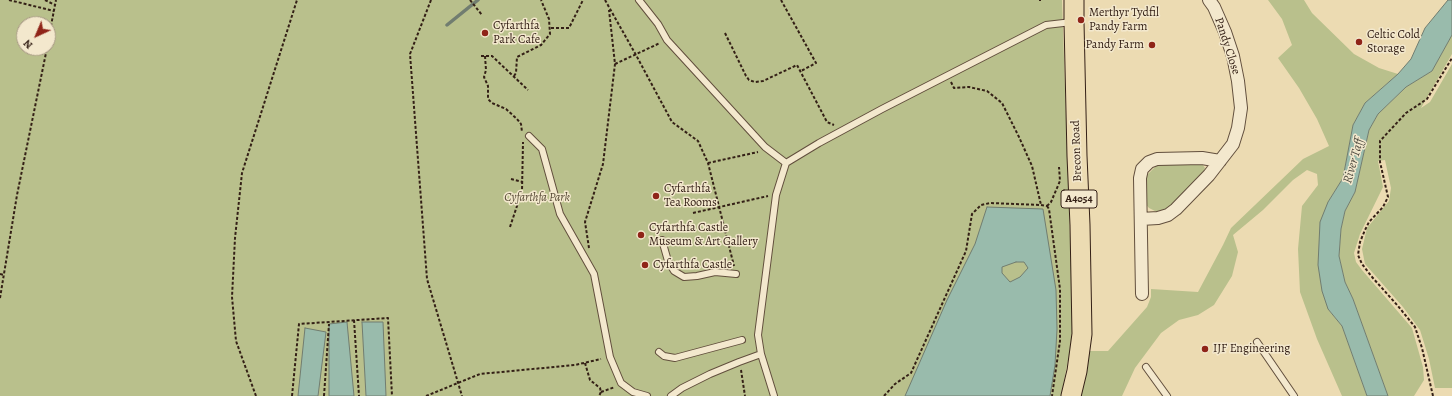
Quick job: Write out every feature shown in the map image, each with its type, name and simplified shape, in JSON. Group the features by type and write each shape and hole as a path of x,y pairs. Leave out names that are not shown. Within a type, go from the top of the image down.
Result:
{"main road":[{"name":"Brecon Road","path":"1071,396 1077,371 1082,334 1074,0"}],"street":[{"name":"Pandy Close","path":"1141,219 1158,218 1168,215 1176,209 1209,175 1220,161 1233,144 1238,128 1241,108 1233,56 1225,32 1214,7 1209,0"},
{"path":"1142,294 1140,178 1142,169 1149,162 1157,159 1202,158 1220,161"}],"lane":[{"path":"639,0 658,24 667,40 765,147 786,163"},
{"path":"774,396 761,354 758,335 776,195 786,163 819,142 1046,25 1074,22"},
{"path":"526,136 542,149 560,214 594,274 610,357 621,383 633,392 647,396"},
{"path":"662,240 668,261 674,271 684,277 715,272 736,274"},
{"path":"659,352 664,356 676,358 742,340"},
{"path":"1257,342 1294,396"},
{"path":"671,396 682,388 710,374 761,354"},
{"path":"1146,366 1167,396"}],"path":[{"path":"8,0 54,11"},
{"path":"46,0 55,5"},
{"path":"53,16 56,0"},
{"path":"256,396 236,341 232,297 234,238 242,174 298,0"},
{"path":"431,0 410,54 427,279 462,396"},
{"path":"514,76 516,73 518,57 541,45 550,34 550,19 541,0"},
{"path":"551,28 569,28 583,0"},
{"path":"605,0 672,122 698,141 708,163 736,274"},
{"path":"781,0 816,63 801,71"},
{"path":"470,1 482,15"},
{"path":"591,251 586,222 603,164 615,64 609,9"},
{"path":"725,34 749,80 755,82 763,81 797,65 827,122 832,123 840,132"},
{"path":"615,64 667,40"},
{"path":"0,298 17,195 45,56"},
{"path":"481,56 492,56 528,90"},
{"path":"484,56 486,70 484,77 488,86 488,99 492,103 506,109 517,119 526,136"},
{"path":"1433,396 1422,348 1415,327 1372,277 1362,264 1358,255 1360,242 1369,222 1383,207 1388,197 1380,162 1380,141 1406,113 1427,99 1452,58"},
{"path":"948,76 954,88 970,87 986,91 1002,102 1032,166 1041,205"},
{"path":"510,227 522,191 523,141"},
{"path":"708,163 762,151 765,147"},
{"path":"1047,206 1051,202 1060,181 1059,167"},
{"path":"511,179 523,182"},
{"path":"693,213 776,195"},
{"path":"884,396 895,384 910,373 966,251 972,214 980,205 990,203 1047,206"},
{"path":"1047,206 1060,289 1060,341 1052,396"},
{"path":"0,274 4,275"},
{"path":"292,396 299,324 388,318 392,396"},
{"path":"354,320 359,396"},
{"path":"324,396 329,324"},
{"path":"426,396 480,374 575,365 610,357"},
{"path":"585,363 590,380 597,385 601,392"},
{"path":"740,366 745,396"},
{"path":"599,396 601,392 613,389 621,383"}],"green space":[{"name":"Cyfarthfa Park","path":"0,0 1062,0 1073,325 1061,396 0,396"},
{"path":"1268,0 1304,0 1312,13 1354,54 1379,68 1398,74 1365,103 1353,125 1343,178 1328,202 1328,309 1342,326 1367,396 1342,396 1317,339 1300,292 1298,249 1302,206 1318,185 1317,174 1307,170 1293,180 1263,210 1233,235 1238,252 1232,276 1214,305 1198,315 1179,320 1161,333 1135,368 1122,396 1079,396 1089,351 1108,351 1147,307 1151,297 1151,289 1198,292 1231,228 1303,159 1329,146 1317,119 1299,88 1278,58 1292,45 1282,19"},
{"path":"1452,35 1452,54 1421,108 1430,102 1452,64 1452,388 1435,388 1429,359 1420,330 1403,307 1365,264 1362,249 1367,228 1389,201 1391,188 1385,160 1378,161 1383,187 1360,234 1354,253 1356,262 1362,270 1412,328 1423,367 1424,380 1414,396 1388,396 1353,299 1345,282 1339,256 1341,229 1345,211 1355,192 1369,130 1378,114 1406,87 1432,71"},
{"path":"1163,164 1202,164 1205,168 1204,172 1165,211 1157,212 1149,208 1144,202 1144,193 1147,175 1156,166"}],"water":[{"name":"River Taff","path":"1448,0 1452,0 1452,35 1432,71 1406,87 1378,114 1369,130 1355,192 1345,211 1341,229 1339,256 1345,282 1353,299 1388,396 1367,396 1342,326 1328,309 1322,291 1318,265 1320,222 1328,202 1343,178 1353,125 1365,103 1398,74 1411,59 1425,28"},
{"path":"987,207 1043,209 1056,290 1057,329 1055,365 1050,396 905,396 947,300 975,244","holes":["1016,262 1024,262 1028,268 1020,277 1010,282 1002,273 1002,267"]},
{"path":"347,322 354,396 329,396 329,324"},
{"path":"362,322 383,322 386,396 366,396"},
{"path":"305,328 326,332 318,396 298,396"}],"waterway":[{"path":"447,25 478,0"}],"place":[{"name":"Merthyr Tydfil Pandy Farm","path":"1081,20"},
{"name":"Cyfarthfa Park Cafe","path":"485,33"},
{"name":"Celtic Cold Storage","path":"1359,42"},
{"name":"Pandy Farm","path":"1152,45"},
{"name":"Cyfarthfa Tea Rooms","path":"656,196"},
{"name":"Cyfarthfa Castle Museum & Art Gallery","path":"641,235"},
{"name":"Cyfarthfa Castle","path":"645,265"},
{"name":"IJF Engineering","path":"1205,349"}]}
